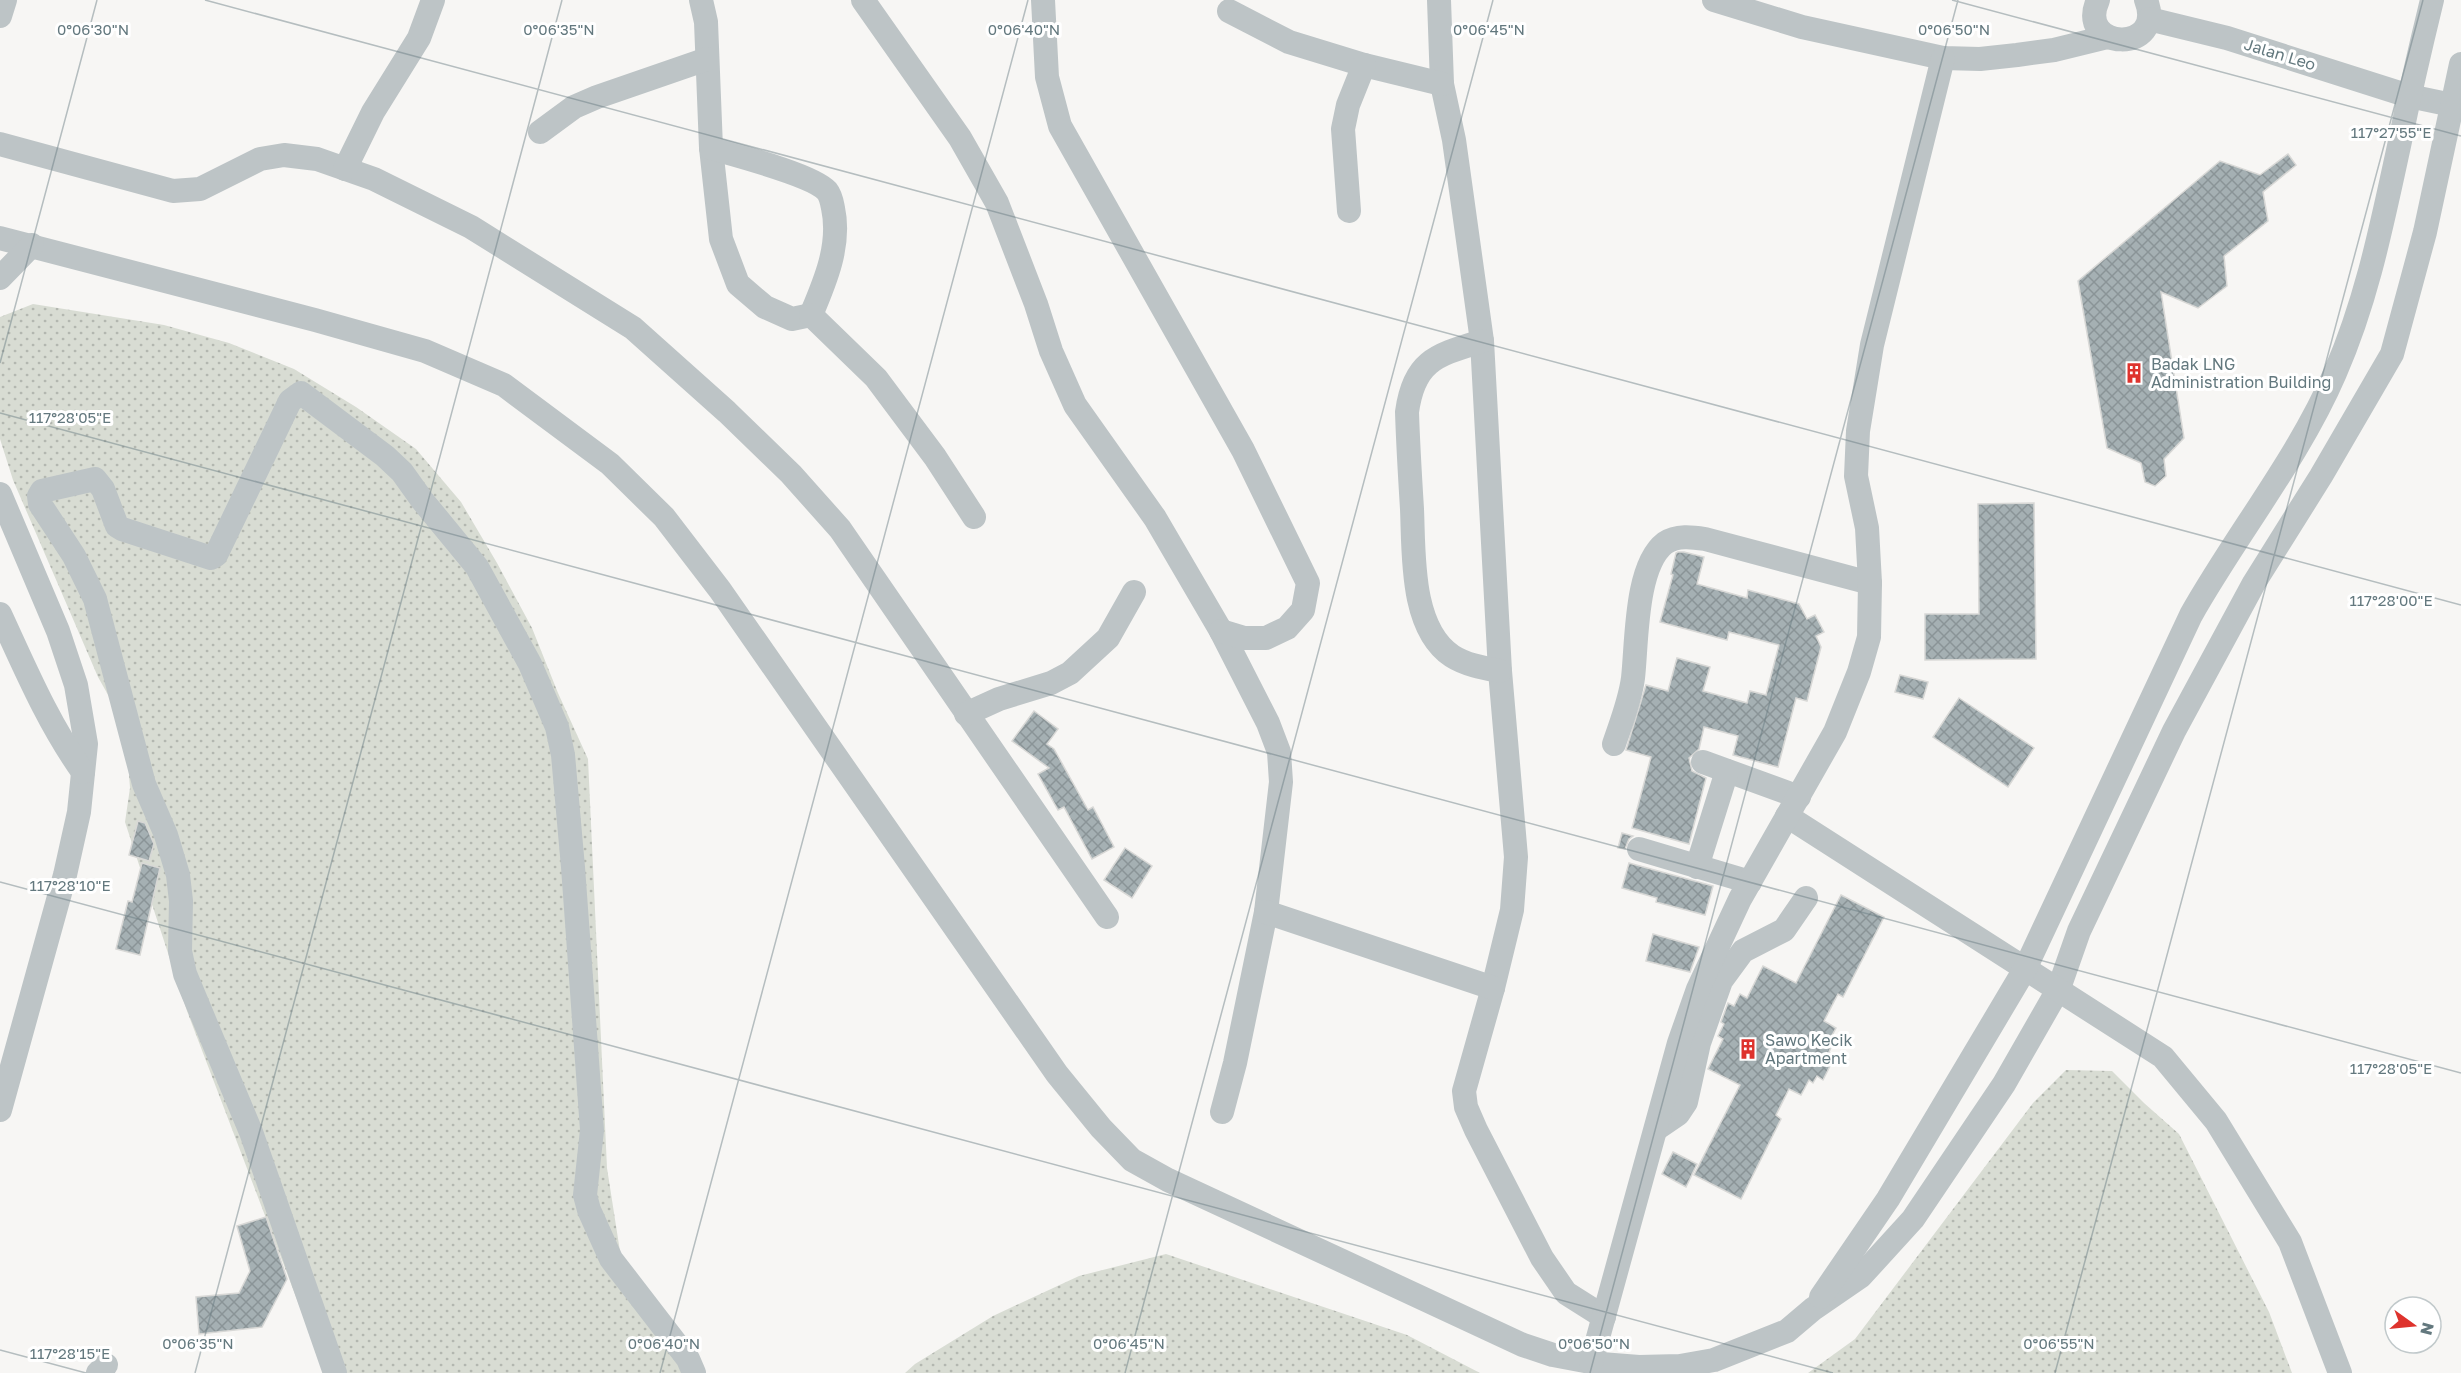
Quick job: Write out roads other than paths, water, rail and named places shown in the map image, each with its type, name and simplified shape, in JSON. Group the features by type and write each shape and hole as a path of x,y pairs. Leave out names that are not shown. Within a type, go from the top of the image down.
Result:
{"street":[{"path":"0,16 5,0"},
{"path":"345,169 373,112 419,38 432,0"},
{"path":"701,0 706,22 711,148 721,239 738,284 765,307 792,319 811,315"},
{"path":"863,0 948,119 997,203 1036,304 1051,351 1075,405 1155,518 1221,631 1268,723 1279,752 1281,782 1266,912 1236,1063 1222,1112"},
{"path":"1043,0 1047,77 1060,126 1243,450 1308,583 1303,610 1287,628 1266,638 1244,638 1221,631"},
{"path":"1439,0 1442,84 1454,140 1482,341 1500,671 1516,856 1512,910 1493,988 1467,1073 1464,1091 1466,1107 1542,1258 1566,1293 1604,1317"},
{"path":"1714,0 1802,27 1943,58 2017,56 2107,37"},
{"path":"2098,0 2094,15 2096,24 2107,37 2116,40 2129,41 2140,34 2148,9"},
{"path":"1813,1309 1888,1199 2025,969 2191,615 2216,571 2304,434 2335,375 2360,310 2380,236 2409,96 2432,0"},
{"name":"Jalan Leo","path":"2148,9 2227,38 2409,96 2451,105"},
{"path":"1229,11 1289,42 1364,65 1442,84"},
{"path":"1596,1367 1604,1317 1679,1043 1698,989 1750,882 1835,732 1859,672 1869,637 1870,583 1867,528 1857,476 1858,430 1872,345 1943,58"},
{"path":"540,132 574,107 707,59"},
{"path":"0,238 425,351 504,385 610,464 664,517 720,590 1057,1074 1101,1128 1132,1160 1168,1180 1523,1345 1596,1367 1680,1369 1714,1360 1787,1331 1813,1309 1861,1276 1913,1219 2004,1084 2059,988 2079,931 2174,730 2254,583 2392,354 2425,232 2461,64"},
{"path":"1349,211 1343,129 1346,111 1364,65"},
{"path":"0,144 173,191 200,189 260,159 284,155 317,159 374,179 471,227 558,280 641,336 727,412 783,466 840,529 1107,917"},
{"path":"711,148 776,168 826,189 837,225 828,274 811,315"},
{"path":"0,278 32,245"},
{"path":"811,315 876,378 935,457 974,516"},
{"path":"1482,341 1441,354 1426,367 1413,385 1407,412 1410,480 1416,583 1426,621 1438,643 1451,656 1470,665 1500,671"},
{"path":"335,1373 251,1132 185,974 180,951 181,901 178,875 166,835 144,784 95,599 74,556 40,504 39,496 42,492 95,479 102,489 117,526 211,558 216,555 290,401 301,393 385,456 402,472 477,567 530,664 557,727 563,754 570,834 591,1118 585,1195 589,1210 612,1259 688,1359 694,1373"},
{"path":"2304,434 2333,455"},
{"path":"0,495 58,631 75,685 86,744 78,812 65,875 0,1110"},
{"path":"1614,744 1633,680 1637,619 1646,578 1654,556 1666,542 1685,536 1705,539 1870,583"},
{"path":"2216,571 2254,583"},
{"path":"966,714 999,699 1051,683 1070,673 1108,638 1134,592"},
{"path":"0,614 47,714 83,772"},
{"path":"1703,762 1727,771 1793,806 2025,969 2059,988 2163,1057 2216,1121 2290,1242 2340,1373"},
{"path":"1697,867 1727,771"},
{"path":"1639,849 1750,882"},
{"path":"1656,1129 1678,1114 1686,1102 1699,1042 1721,981 1743,951 1784,930 1806,898"},
{"path":"1266,912 1493,988"},
{"path":"1731,920 1766,940"}],"place":[{"name":"Badak LNG Administration Building","path":"2134,373"},
{"name":"Sawo Kecik Apartment","path":"1748,1049"}]}
